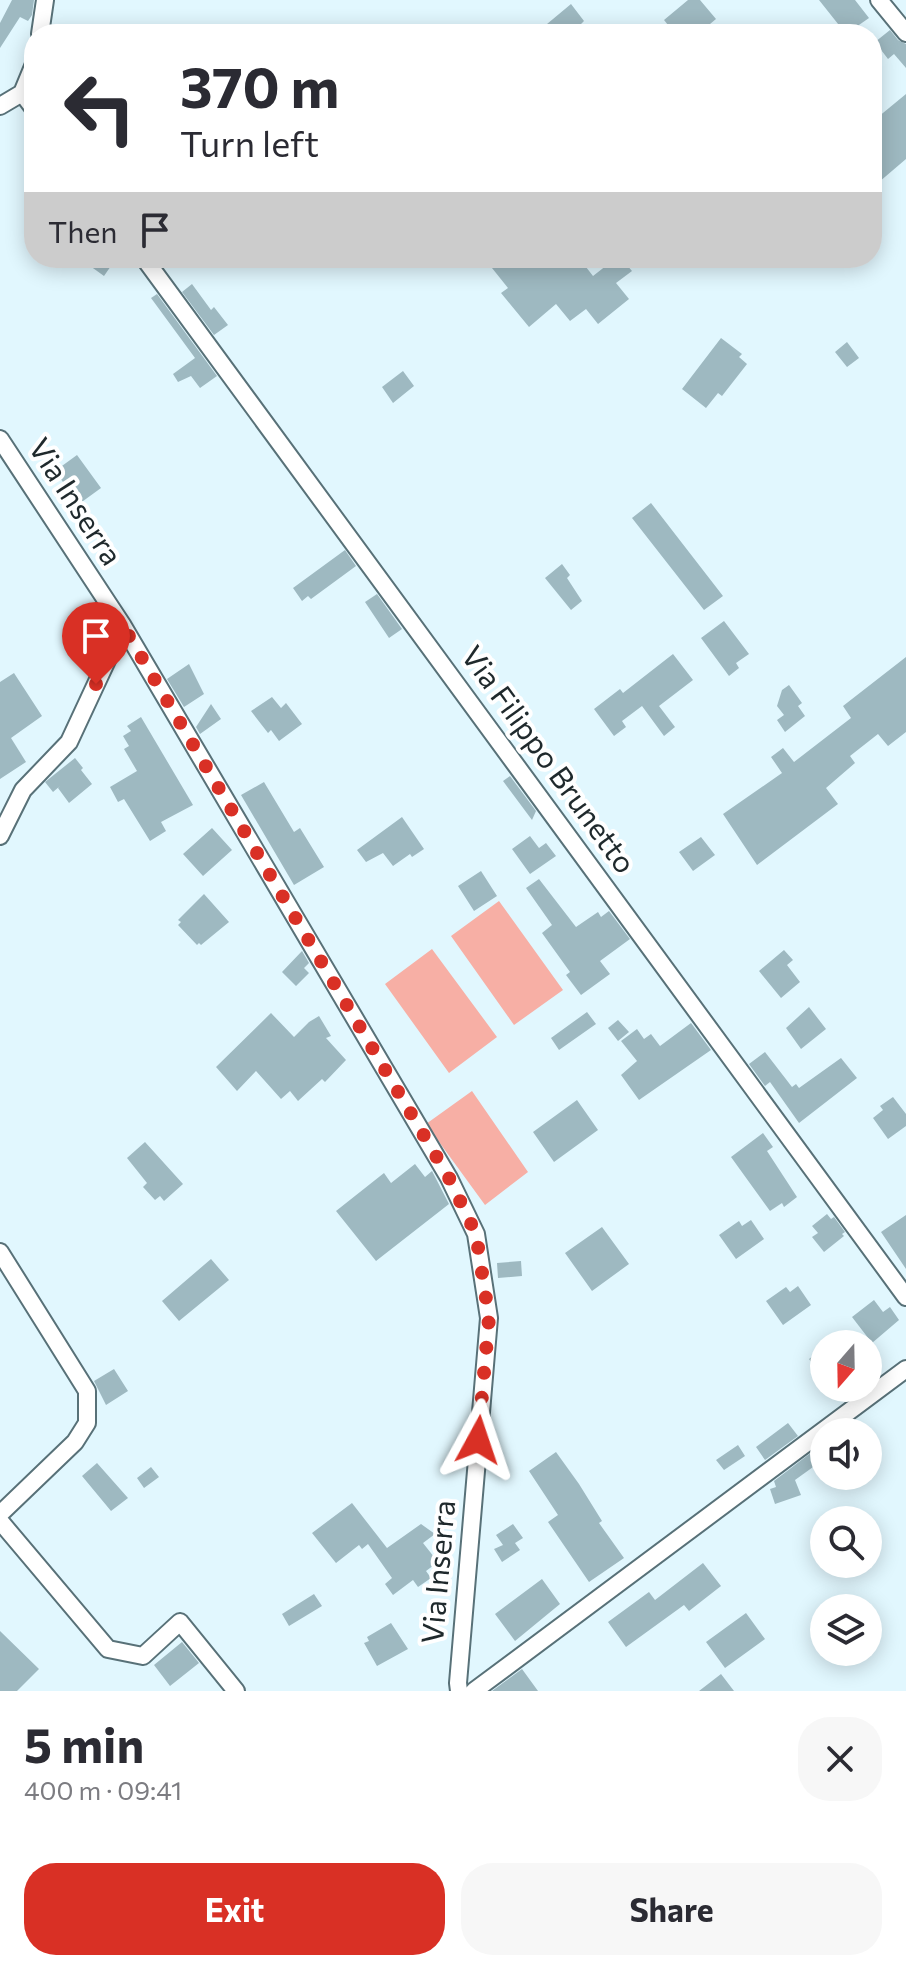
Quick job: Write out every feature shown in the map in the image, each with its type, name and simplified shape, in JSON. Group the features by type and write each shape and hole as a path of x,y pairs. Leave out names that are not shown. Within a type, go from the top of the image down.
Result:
{"street":[{"path":"41,24 45,0"},
{"path":"879,0 906,33"},
{"path":"0,106 22,93 24,88"},
{"name":"Via Filippo Brunetto","path":"151,268 906,1297"},
{"name":"Via Inserra","path":"0,439 123,626 449,1178 476,1234 489,1318 459,1691"},
{"path":"0,471 17,464"},
{"path":"0,836 23,790 69,742 123,626"},
{"path":"0,1252 87,1391 87,1423 75,1442 0,1514"},
{"path":"474,1691 906,1369"},
{"path":"0,1521 108,1649 143,1656 180,1622 236,1691"}],"shaded area":[{"path":"499,901 563,990 514,1025 451,936"},
{"path":"432,949 497,1037 449,1073 385,984"},
{"path":"472,1091 528,1172 485,1205 426,1124"}],"building":[{"path":"12,0 34,0 32,15 28,21 20,17 0,48 0,23"},
{"path":"688,0 700,0 716,19 710,24 667,24 664,20"},
{"path":"819,0 855,0 869,18 860,24 838,24"},
{"path":"571,4 584,21 581,24 547,24"},
{"path":"890,30 906,44 906,68 894,54 888,59 882,51 882,36"},
{"path":"906,94 906,159 882,179 882,114"},
{"path":"93,268 110,268 104,276"},
{"path":"492,268 587,268 593,276 603,268 629,268 632,271 616,283 629,299 598,324 586,309 570,321 556,304 529,327 501,293 508,288"},
{"path":"192,284 211,310 214,307 228,325 214,335 182,292"},
{"path":"157,294 217,376 200,388 191,376 178,382 173,374 195,358 151,298"},
{"path":"721,338 742,354 739,357 747,364 722,396 718,393 706,408 682,389"},
{"path":"847,342 859,358 847,367 835,352"},
{"path":"403,371 414,386 393,403 382,387"},
{"path":"77,455 101,488 79,504 55,471"},
{"path":"651,503 723,596 704,610 632,518"},
{"path":"345,550 356,566 311,599 308,596 302,601 293,588"},
{"path":"562,564 582,601 571,610 545,578"},
{"path":"377,594 402,629 389,638 365,602"},
{"path":"724,621 749,654 736,663 739,668 729,676 701,638"},
{"path":"673,654 693,680 659,706 675,727 664,736 642,706 622,721 626,727 614,736 594,709 620,689 623,693"},
{"path":"906,657 906,732 888,746 878,734 850,756 855,763 826,788 838,804 757,865 723,814 782,773 771,757 783,748 794,762 851,718 843,706"},
{"path":"189,664 204,694 184,707 167,679"},
{"path":"14,673 42,716 11,738 26,762 0,779 0,682"},
{"path":"789,685 802,703 798,706 805,716 785,732 777,720 784,715 777,706 782,690"},
{"path":"272,697 281,708 286,703 302,724 279,741 271,730 268,733 251,711"},
{"path":"211,704 221,719 200,734 196,727"},
{"path":"141,717 193,805 161,822 166,831 150,841 124,799 118,802 110,787 137,771 124,749 129,746 123,736 131,731 127,726"},
{"path":"75,758 92,784 69,803 58,788 60,786 53,792 45,782"},
{"path":"510,776 536,811 532,820 503,781"},
{"path":"264,782 294,832 300,828 324,867 294,885 241,795"},
{"path":"402,817 424,849 393,866 383,853 366,862 357,850"},
{"path":"212,828 232,850 203,876 183,854"},
{"path":"530,836 539,848 546,843 556,856 530,874 512,849"},
{"path":"701,837 715,855 693,871 679,852"},
{"path":"481,871 497,896 474,911 458,886"},
{"path":"539,879 576,927 598,912 601,917 609,911 630,939 600,961 610,974 581,995 566,975 570,972 542,933 552,925 526,888"},
{"path":"204,894 229,922 197,945 178,925 181,922 178,920"},
{"path":"784,950 793,960 787,965 800,982 781,998 759,971"},
{"path":"302,951 309,963 304,968 309,973 296,986 282,972"},
{"path":"809,1007 826,1029 801,1049 786,1028"},
{"path":"587,1012 596,1024 559,1050 551,1038"},
{"path":"271,1013 294,1037 319,1016 331,1036 326,1038 346,1060 325,1082 322,1079 298,1101 290,1091 281,1099 256,1071 237,1091 216,1067"},
{"path":"618,1020 629,1032 618,1041 608,1028"},
{"path":"691,1023 711,1050 639,1100 621,1075 637,1061 621,1041 637,1029 644,1039 651,1034 660,1046"},
{"path":"765,1052 792,1087 796,1084 799,1088 841,1058 857,1078 799,1123 770,1082 765,1086 749,1064"},
{"path":"893,1097 906,1114 906,1126 888,1139 873,1118 883,1110 880,1106"},
{"path":"577,1100 598,1130 554,1162 533,1132"},
{"path":"763,1133 773,1147 767,1151 797,1197 784,1207 782,1203 770,1211 731,1157"},
{"path":"145,1142 183,1184 164,1201 160,1196 155,1200 143,1187 147,1183 127,1158"},
{"path":"415,1164 425,1177 432,1171 449,1204 376,1261 336,1211 384,1173 391,1183"},
{"path":"827,1214 831,1219 834,1217 845,1232 824,1252 812,1237 818,1233 812,1226"},
{"path":"906,1215 906,1269 881,1232"},
{"path":"751,1220 764,1239 736,1259 719,1235 739,1221 742,1226"},
{"path":"602,1227 629,1264 592,1291 565,1253"},
{"path":"211,1259 229,1280 179,1321 162,1301"},
{"path":"521,1261 522,1276 498,1278 497,1263"},
{"path":"798,1286 811,1305 783,1325 766,1301 786,1287 790,1292"},
{"path":"874,1300 883,1312 890,1307 899,1320 882,1334 882,1330 862,1330 852,1317"},
{"path":"114,1369 128,1391 106,1405 94,1381"},
{"path":"788,1423 798,1436 765,1460 756,1447"},
{"path":"738,1445 745,1456 724,1470 716,1460"},
{"path":"556,1452 624,1558 589,1582 548,1522 558,1515 529,1471"},
{"path":"810,1454 810,1469 795,1480 801,1495 775,1504 770,1489 776,1487 774,1481"},
{"path":"97,1463 128,1498 111,1511 82,1476"},
{"path":"151,1467 159,1477 144,1488 137,1478"},
{"path":"352,1503 387,1548 421,1524 435,1534 423,1543 438,1562 426,1571 431,1578 418,1587 413,1580 393,1595 385,1584 392,1578 368,1544 362,1549 359,1545 336,1563 312,1533"},
{"path":"513,1524 523,1538 515,1543 520,1550 502,1562 494,1549 503,1545 496,1535"},
{"path":"703,1563 721,1586 689,1611 684,1605 626,1647 608,1622 649,1592 655,1600"},
{"path":"542,1579 560,1604 515,1641 495,1614"},
{"path":"314,1594 322,1606 289,1626 282,1614"},
{"path":"746,1613 765,1639 725,1668 706,1642"},
{"path":"391,1623 408,1649 377,1666 364,1643 369,1641 367,1637"},
{"path":"0,1631 39,1669 17,1691 0,1691"},
{"path":"182,1642 199,1663 170,1686 154,1665"},
{"path":"522,1669 538,1691 492,1691"},
{"path":"721,1674 734,1691 699,1691"}],"route":[{"path":"96,684 123,626 449,1178 476,1234 489,1318 478,1440"}]}
